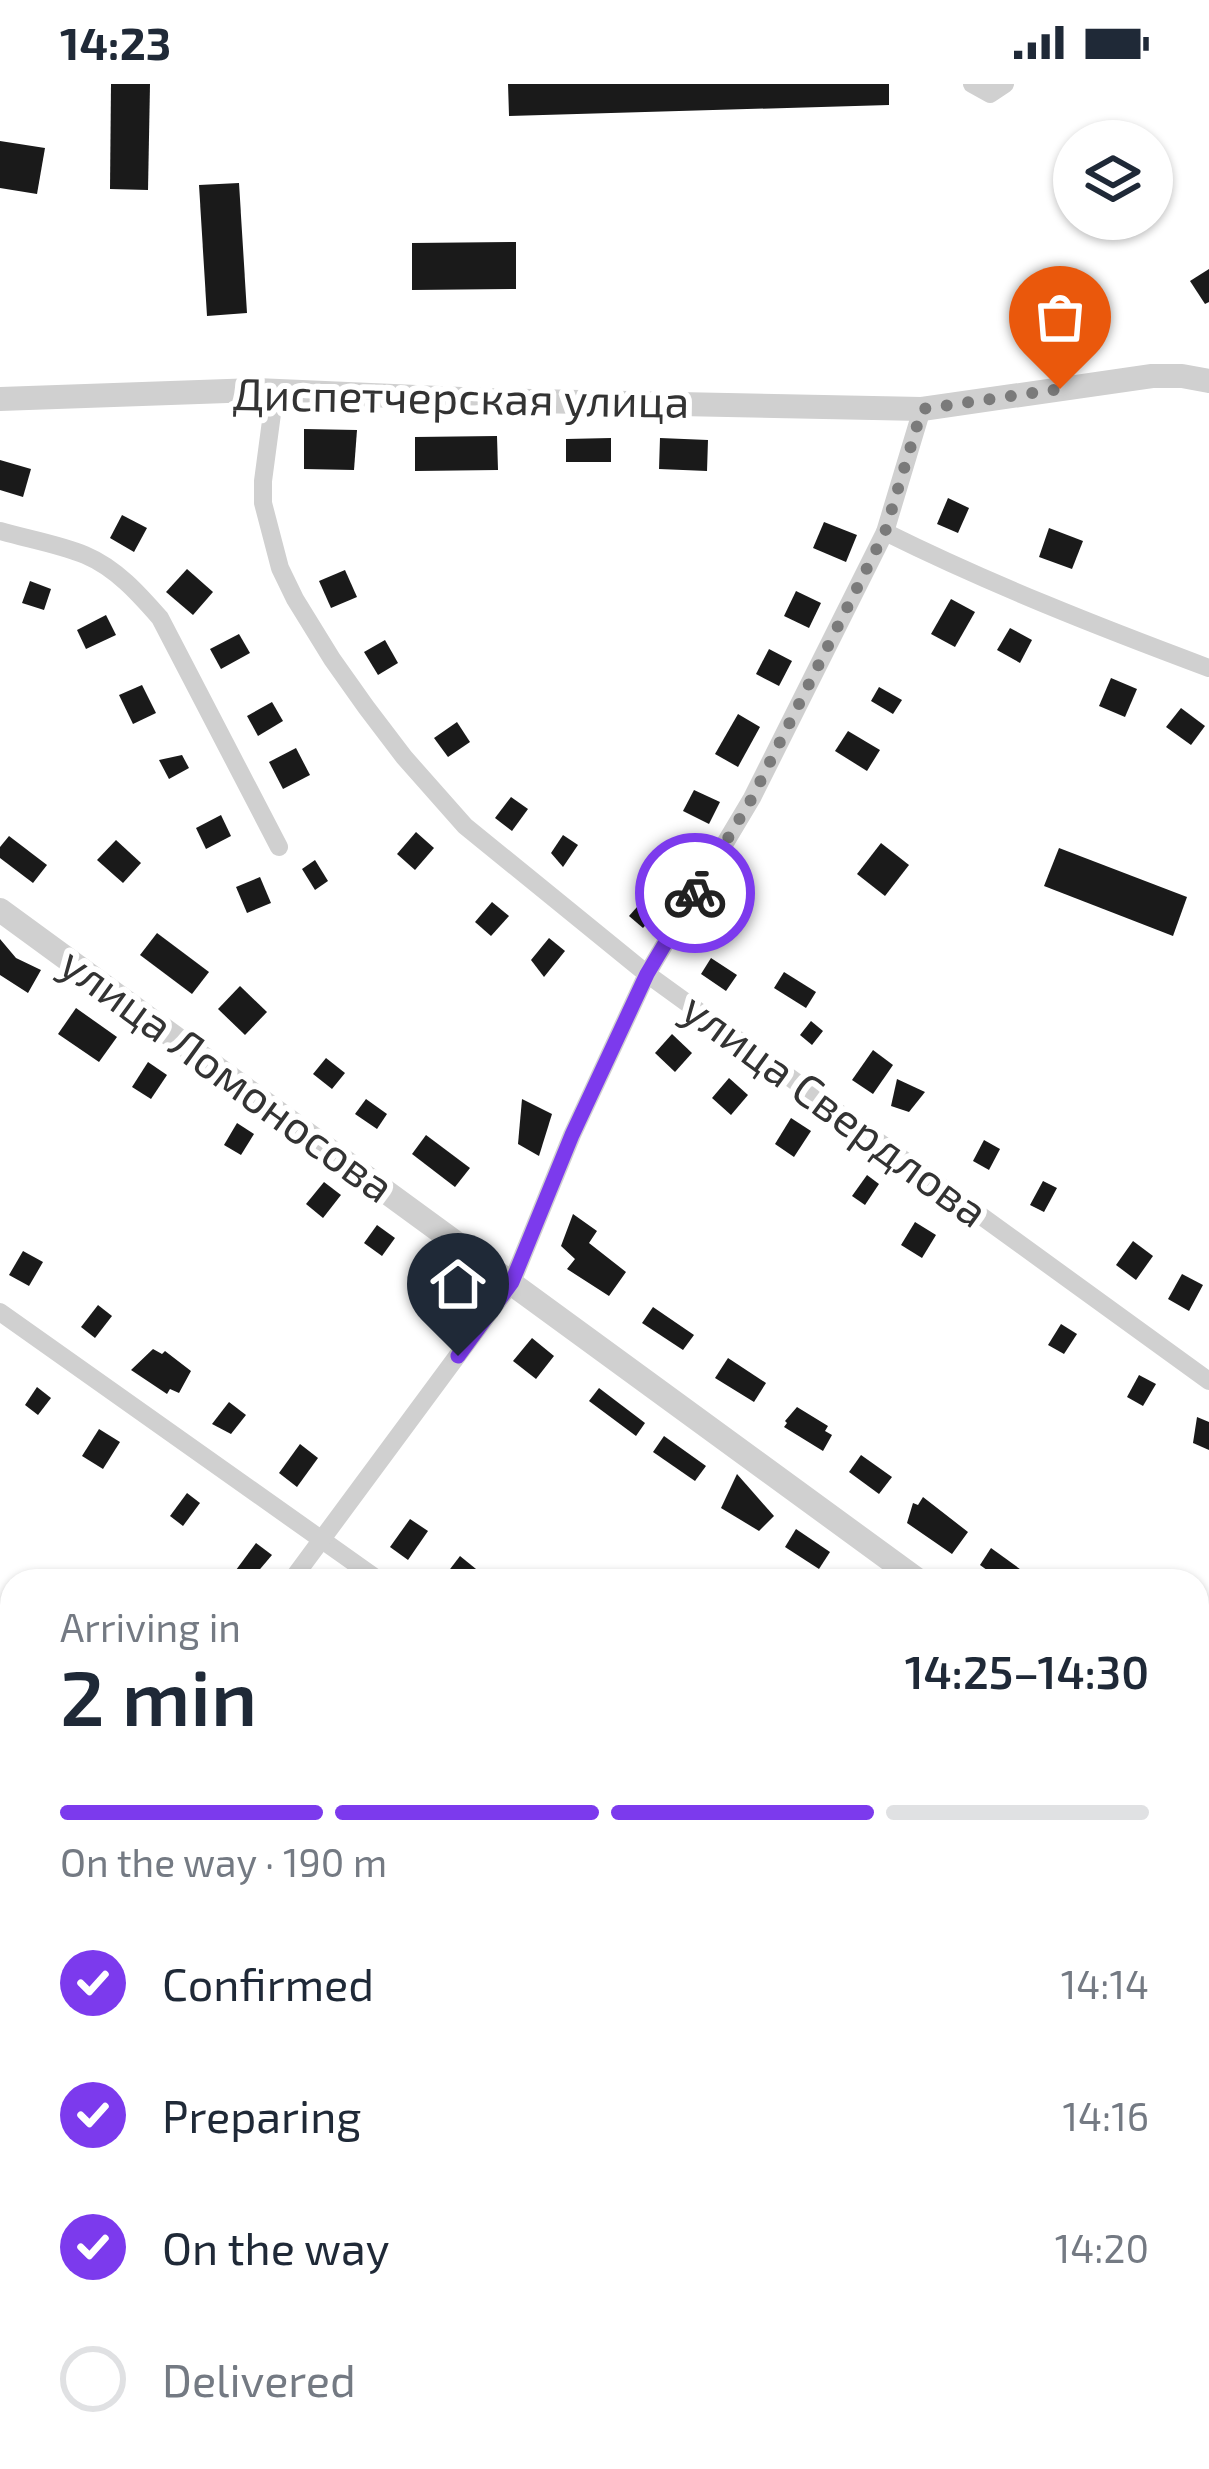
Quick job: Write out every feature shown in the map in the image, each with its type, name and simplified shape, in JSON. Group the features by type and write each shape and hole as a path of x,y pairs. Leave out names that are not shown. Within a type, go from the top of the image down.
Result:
{"street":[{"path":"972,84 990,94 1005,84"},
{"name":"Диспетчерская улица","path":"0,399 275,391 922,409 1152,376 1209,380"},
{"name":"улица Свердлова","path":"275,391 262,503 280,568 332,659 404,758 465,826 647,974 1209,1381"},
{"path":"300,1569 512,1282 572,1135 647,974 752,798 885,532 922,409"},
{"path":"0,531 86,556 112,571 160,618 279,847"},
{"path":"885,532 1096,626 1209,668"},
{"name":"улица Ломоносова","path":"0,910 903,1569"},
{"path":"0,1312 363,1569"}],"building":[{"path":"111,84 150,84 148,190 110,189"},
{"path":"508,84 889,84 889,105 509,116"},
{"path":"0,141 45,148 37,194 0,188"},
{"path":"239,183 247,313 207,316 199,185"},
{"path":"516,242 516,289 412,290 412,243"},
{"path":"1209,269 1209,302 1205,304 1190,281"},
{"path":"304,429 357,430 354,470 304,469"},
{"path":"497,436 498,470 415,471 415,437"},
{"path":"611,438 611,462 566,462 566,439"},
{"path":"660,438 708,440 707,471 659,469"},
{"path":"0,460 31,469 23,497 0,490"},
{"path":"948,498 969,508 958,533 937,524"},
{"path":"122,515 147,528 134,552 110,538"},
{"path":"824,522 857,535 846,562 813,548"},
{"path":"1049,528 1083,541 1072,569 1039,557"},
{"path":"187,569 213,592 193,615 166,592"},
{"path":"345,570 357,597 331,608 319,581"},
{"path":"30,581 51,589 44,610 22,603"},
{"path":"796,591 821,603 809,628 784,616"},
{"path":"951,599 975,612 955,647 931,634"},
{"path":"106,615 116,635 86,649 77,630"},
{"path":"1010,628 1032,640 1020,663 997,650"},
{"path":"239,634 250,653 221,669 210,649"},
{"path":"385,640 398,663 378,675 364,652"},
{"path":"769,649 792,661 779,686 756,674"},
{"path":"1111,678 1137,689 1125,717 1099,706"},
{"path":"142,685 156,713 133,724 119,695"},
{"path":"879,687 902,700 893,714 871,701"},
{"path":"272,702 283,721 258,736 247,716"},
{"path":"1181,708 1205,726 1191,745 1166,727"},
{"path":"738,714 760,727 738,767 715,754"},
{"path":"457,722 470,742 448,757 434,738"},
{"path":"848,731 880,750 867,771 835,751"},
{"path":"296,748 310,775 283,789 269,762"},
{"path":"182,755 189,768 169,779 159,760"},
{"path":"694,790 720,802 709,824 683,811"},
{"path":"511,797 528,809 512,831 495,818"},
{"path":"221,815 231,836 206,849 196,828"},
{"path":"416,832 434,848 415,870 397,854"},
{"path":"563,835 578,845 563,867 551,853"},
{"path":"9,836 47,865 33,883 0,858 0,847"},
{"path":"116,840 141,863 123,883 97,860"},
{"path":"881,843 909,865 885,896 857,874"},
{"path":"1059,848 1187,897 1173,936 1044,886"},
{"path":"315,860 328,881 315,890 302,869"},
{"path":"260,877 271,903 247,913 236,887"},
{"path":"645,898 659,910 643,928 629,916"},
{"path":"492,902 509,916 491,936 475,922"},
{"path":"157,933 209,972 192,994 140,955"},
{"path":"549,938 565,951 544,977 531,960"},
{"path":"0,939 16,958 41,970 28,993 0,975"},
{"path":"711,958 737,975 726,991 701,974"},
{"path":"784,972 816,992 806,1008 774,988"},
{"path":"240,986 267,1012 245,1035 218,1009"},
{"path":"76,1008 117,1037 99,1062 58,1034"},
{"path":"811,1021 823,1031 812,1045 800,1035"},
{"path":"672,1034 692,1053 675,1072 655,1053"},
{"path":"873,1050 893,1065 873,1094 852,1080"},
{"path":"326,1058 345,1073 332,1089 313,1074"},
{"path":"148,1062 167,1075 151,1099 132,1087"},
{"path":"729,1078 748,1095 731,1115 712,1098"},
{"path":"897,1079 925,1092 909,1112 891,1106"},
{"path":"366,1099 387,1114 377,1129 355,1114"},
{"path":"522,1099 552,1114 539,1156 518,1144"},
{"path":"791,1118 811,1131 794,1157 775,1144"},
{"path":"237,1123 254,1134 241,1155 224,1145"},
{"path":"426,1135 470,1168 455,1187 412,1154"},
{"path":"984,1140 1000,1149 989,1170 973,1161"},
{"path":"867,1175 879,1184 865,1205 852,1196"},
{"path":"1043,1181 1057,1188 1044,1212 1030,1205"},
{"path":"324,1182 341,1195 323,1218 306,1204"},
{"path":"573,1214 597,1231 589,1243 626,1272 609,1296 567,1269 575,1259 561,1246"},
{"path":"915,1222 936,1235 922,1258 901,1245"},
{"path":"377,1225 395,1238 382,1256 364,1243"},
{"path":"1133,1241 1153,1256 1136,1280 1116,1265"},
{"path":"23,1251 43,1262 29,1286 9,1275"},
{"path":"447,1272 466,1288 449,1308 431,1293"},
{"path":"1182,1274 1203,1285 1189,1311 1168,1299"},
{"path":"98,1305 112,1316 95,1338 81,1327"},
{"path":"653,1307 694,1335 683,1350 642,1323"},
{"path":"1061,1324 1077,1334 1064,1354 1048,1345"},
{"path":"532,1338 554,1356 536,1379 513,1361"},
{"path":"153,1349 165,1351 191,1371 179,1393 170,1389 167,1394 131,1370"},
{"path":"728,1358 766,1383 754,1402 715,1378"},
{"path":"1139,1375 1156,1384 1143,1406 1127,1397"},
{"path":"37,1387 51,1398 38,1415 25,1405"},
{"path":"599,1388 645,1423 636,1436 589,1401"},
{"path":"229,1402 246,1415 231,1434 212,1424"},
{"path":"797,1407 828,1426 825,1431 832,1435 823,1451 784,1427"},
{"path":"1197,1417 1209,1422 1209,1450 1193,1443"},
{"path":"99,1429 120,1442 103,1469 82,1456"},
{"path":"664,1436 706,1466 695,1481 653,1452"},
{"path":"300,1444 318,1458 297,1487 279,1473"},
{"path":"861,1455 892,1477 879,1494 849,1472"},
{"path":"737,1474 774,1516 759,1531 721,1508"},
{"path":"187,1493 200,1503 183,1526 170,1516"},
{"path":"923,1497 968,1532 952,1554 907,1523 913,1503 918,1505"},
{"path":"410,1519 428,1531 408,1560 390,1547"},
{"path":"796,1529 830,1552 819,1569 785,1547"},
{"path":"256,1543 272,1555 260,1569 237,1569"},
{"path":"991,1548 1020,1569 986,1569 980,1565"},
{"path":"460,1556 476,1569 450,1569"}],"way so far":[{"path":"695,893 752,798 885,532 922,409 1060,389"}],"route":[{"path":"458,1356 512,1282 572,1135 647,974 695,893"}]}
